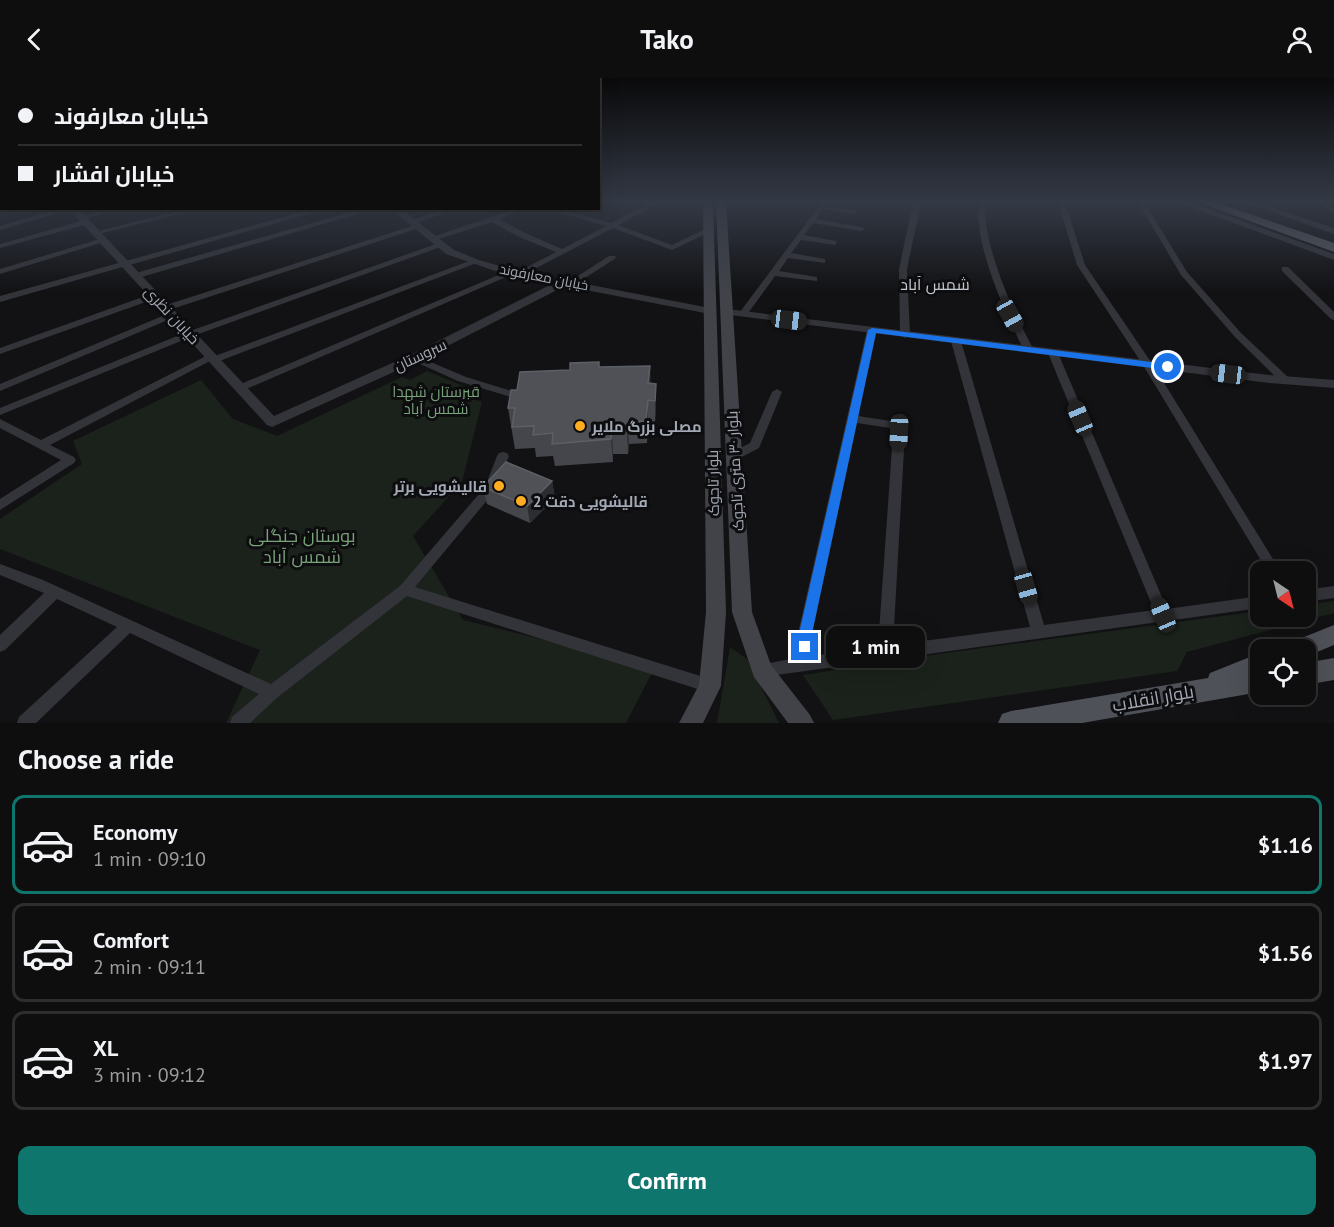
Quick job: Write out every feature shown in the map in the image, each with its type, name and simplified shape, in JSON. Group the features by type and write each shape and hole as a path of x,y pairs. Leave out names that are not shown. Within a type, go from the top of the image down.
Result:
{"highway":[{"path":"1289,232 1334,248"},
{"path":"1312,232 1334,240"}],"main road":[{"name":"بلوار تاجوک","path":"691,723 710,686 716,612 727,313 708,232"},
{"name":"بلوار ۳۰ متری تاجوک","path":"723,232 742,612 762,670 802,723"},
{"path":"1316,642 1334,635"},
{"path":"1192,692 1250,668"},
{"path":"1316,672 1334,669"},
{"name":"بلوار انقلاب","path":"1011,723 1250,683"}],"street":[{"path":"0,246 34,232"},
{"name":"خیابان نظری","path":"95,232 272,422"},
{"path":"0,272 116,232"},
{"path":"0,299 237,232"},
{"path":"135,276 290,232"},
{"path":"0,388 169,312 394,232"},
{"name":"خیابان معارفوند","path":"424,232 450,252 475,262 516,273 727,313 1148,365 1334,384"},
{"path":"0,412 190,334 461,232"},
{"path":"517,232 563,252"},
{"path":"240,388 516,273 600,232"},
{"path":"631,232 672,248 706,232"},
{"path":"727,313 774,273 804,232"},
{"path":"905,335 903,269 911,232"},
{"path":"984,232 993,272 1010,315 1029,350"},
{"path":"1070,232 1081,265 1148,365 1268,561"},
{"path":"1159,232 1184,273 1208,303 1285,380"},
{"path":"1265,232 1334,257"},
{"path":"800,237 833,243"},
{"path":"787,255 822,261"},
{"path":"568,282 612,258"},
{"path":"40,445 213,359 475,262"},
{"path":"1285,269 1334,317"},
{"path":"774,273 814,279"},
{"name":"سروستان","path":"272,422 414,358 568,282"},
{"path":"0,351 154,296"},
{"path":"804,664 806,629 872,330"},
{"path":"956,341 1039,632"},
{"path":"1053,353 1163,615"},
{"path":"414,358 462,378 511,394"},
{"path":"734,456 755,445 777,392"},
{"path":"852,419 893,425 899,432 885,653"},
{"path":"0,505 70,460 2,428"},
{"path":"238,723 272,692 405,590 490,489 503,456"},
{"path":"0,569 272,692"},
{"path":"405,590 710,686"},
{"path":"0,645 55,592"},
{"path":"1316,594 1334,592"},
{"path":"762,670 1250,603"},
{"path":"25,723 128,626"}],"green space":[{"name":"بوستان جنگلی شمس آباد","path":"427,371 475,391 470,398 482,402 462,482 413,536 463,620 655,667 626,723 226,723 260,650 0,549 0,519 82,464 73,441 201,380 233,419 277,436 402,377 410,380"},
{"path":"1334,601 1334,613 1316,618 1316,603"},
{"path":"1250,612 1250,627 1281,627 1187,652 1177,671 833,720 803,675 931,655"},
{"path":"730,647 747,659 779,723 717,723"}],"building":[{"name":"مصلی بزرگ ملایر","path":"599,362 599,367 650,366 648,383 656,384 655,401 648,400 646,421 628,422 627,432 612,432 611,439 552,444 553,433 533,435 534,426 512,427 515,408 508,408 511,390 517,390 520,372 570,370 570,363"},
{"path":"506,462 552,481 527,506 483,487"}],"place":[{"name":"مصلی بزرگ ملایر","path":"580,426"},
{"name":"قالیشویی برتر","path":"499,486"},
{"name":"قالیشویی دقت 2","path":"521,501"}],"district":[{"name":"شمس آباد","path":"935,284"}],"route":[{"path":"805,647 806,629 872,330 1168,367"}],"park label":[{"name":"قبرستان شهدا شمس آباد","path":"436,400"}]}
